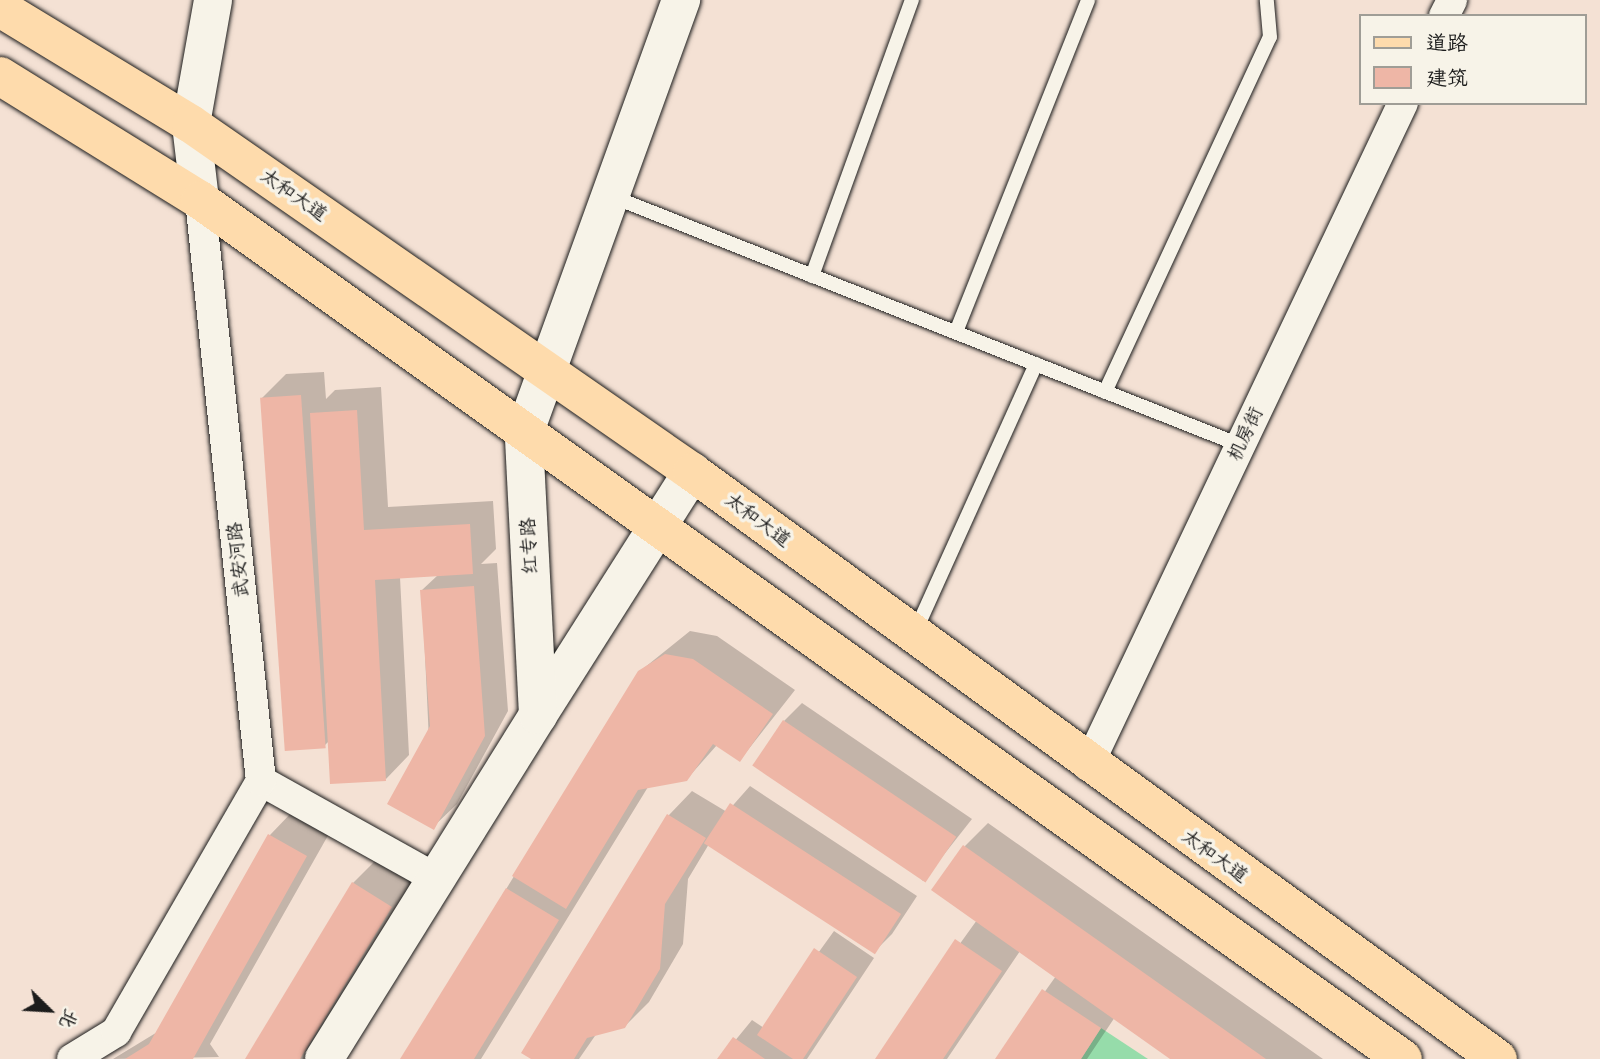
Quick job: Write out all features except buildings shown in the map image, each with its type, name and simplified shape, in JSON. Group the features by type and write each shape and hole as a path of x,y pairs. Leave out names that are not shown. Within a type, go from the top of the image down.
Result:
{"main road":[{"name":"太和大道","path":"0,8 191,124 692,472 1088,766 1498,1059"},
{"path":"0,76 200,201 1403,1059"}],"street":[{"name":"武安河路","path":"213,0 191,124 261,782"},
{"name":"红专路","path":"538,715 524,434 681,0"},
{"name":"机房街","path":"1088,766 1401,105"},
{"path":"324,1059 692,472"},
{"path":"72,1059 116,1032 261,782 435,878"}],"lane":[{"path":"812,276 912,0"},
{"path":"956,332 1088,0"},
{"path":"1105,392 1270,37 1267,0"},
{"path":"611,196 1240,445"},
{"path":"913,636 1035,364"}],"green space":[{"path":"1101,1028 1148,1059 1081,1059"}]}
